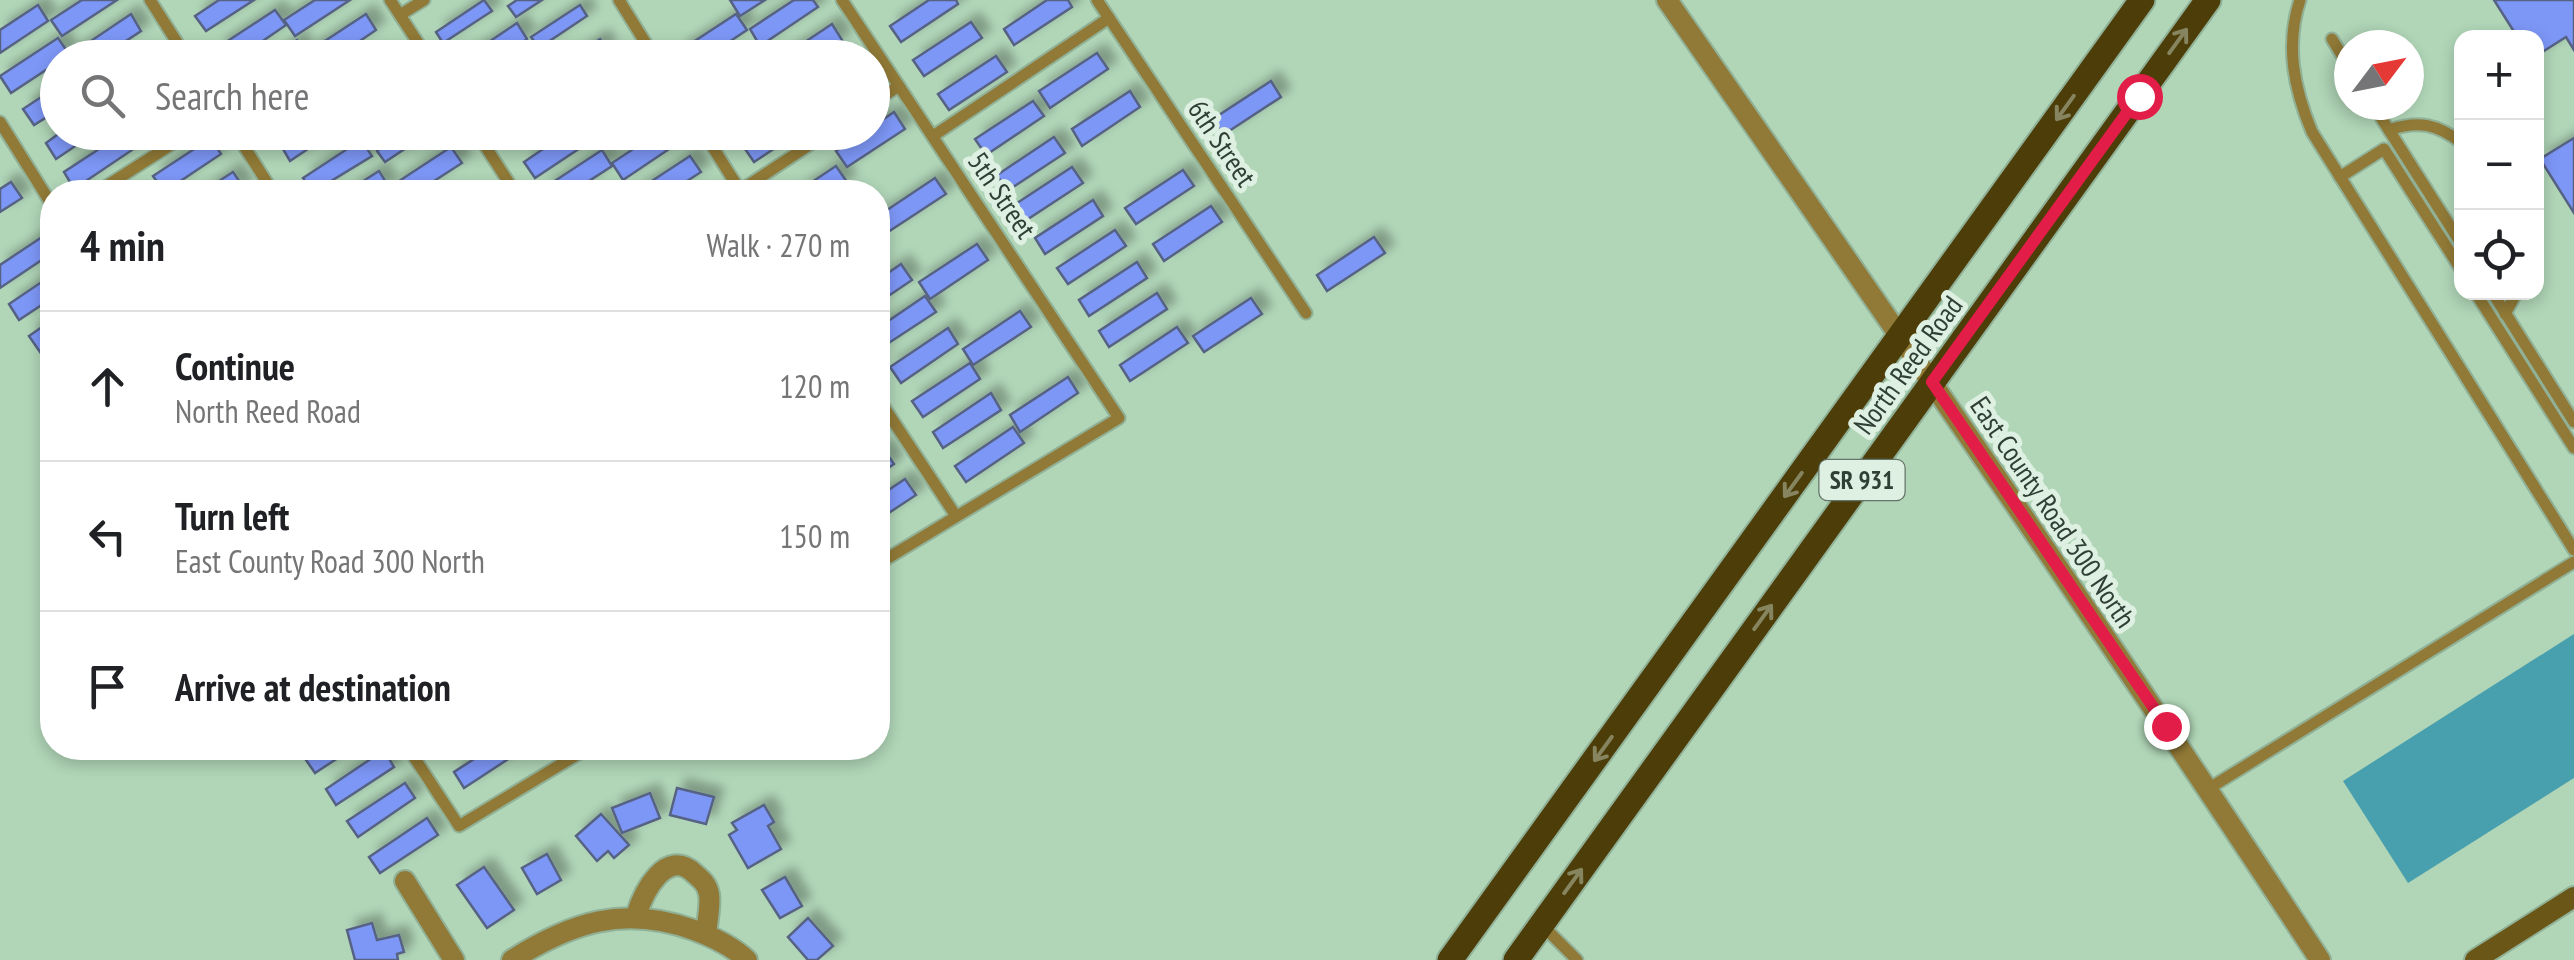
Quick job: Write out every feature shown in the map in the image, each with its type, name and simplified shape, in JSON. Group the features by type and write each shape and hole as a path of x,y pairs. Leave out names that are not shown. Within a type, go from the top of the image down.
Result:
{"main road":[{"name":"North Reed Road","path":"1450,960 2142,0"},
{"name":"North Reed Road","path":"1516,960 2208,0"},
{"path":"2475,960 2574,898"}],"street":[{"name":"East County Road 300 North","path":"1667,0 1932,382 2320,960"},
{"path":"636,916 644,892 663,870 689,868 706,884 710,896 706,934"},
{"path":"406,881 454,960"},
{"path":"512,960 569,928 636,916 664,920 706,934 747,960"}],"lane":[{"path":"150,0 175,40"},
{"path":"390,0 416,40"},
{"path":"400,15 424,0"},
{"path":"619,0 645,40"},
{"name":"5th Street","path":"842,0 869,40"},
{"name":"6th Street","path":"1097,0 1306,313"},
{"path":"2300,0 2293,19 2292,48 2298,96 2312,132 2574,550"},
{"path":"933,136 1109,18"},
{"name":"5th Street","path":"890,72 1119,418 956,516"},
{"path":"890,92 899,86"},
{"path":"2383,120 2454,232"},
{"path":"0,122 40,186"},
{"path":"2389,130 2423,123 2444,129 2454,137"},
{"path":"2340,177 2384,149 2454,258"},
{"path":"116,180 163,150"},
{"path":"246,150 265,180"},
{"path":"488,150 507,180"},
{"path":"714,150 733,180"},
{"path":"758,180 802,150"},
{"path":"2480,300 2574,448"},
{"path":"2497,300 2574,422"},
{"path":"2505,314 2513,300"},
{"path":"890,416 956,516 890,557"},
{"path":"2208,789 2574,562"},
{"path":"416,760 459,826 568,760"},
{"path":"1542,925 1577,960"}],"water":[{"path":"2574,634 2574,778 2408,883 2343,781"}],"building":[{"path":"82,0 117,0 62,36 51,20"},
{"path":"219,0 254,0 206,31 195,16"},
{"path":"315,0 350,0 295,36 284,20"},
{"path":"484,0 492,11 448,40 441,40 436,32"},
{"path":"517,0 542,0 516,17 508,6"},
{"path":"730,0 765,0 740,16"},
{"path":"794,0 813,0 818,7 769,40 756,40 750,29"},
{"path":"929,0 956,0 958,4 901,42 890,26"},
{"path":"1047,0 1068,0 1072,7 1014,45 1004,29"},
{"path":"2494,0 2574,0 2574,50 2566,37 2544,51 2544,30 2513,30"},
{"path":"38,5 48,21 0,53 0,30"},
{"path":"580,5 587,16 551,40 531,37"},
{"path":"275,10 286,25 264,40 229,40"},
{"path":"131,14 141,31 127,40 92,40"},
{"path":"366,14 376,30 361,40 326,40"},
{"path":"736,14 747,30 732,40 696,40"},
{"path":"971,22 982,38 924,76 913,60"},
{"path":"517,23 527,39 526,40 492,40"},
{"path":"832,24 842,40 808,40"},
{"path":"40,50 40,74 11,93 0,76"},
{"path":"1097,53 1108,69 1050,108 1039,91"},
{"path":"996,56 1007,72 949,110 938,94"},
{"path":"1271,81 1281,97 1223,135 1213,119"},
{"path":"1130,91 1140,107 1082,146 1072,129"},
{"path":"40,98 40,121 34,125 23,109"},
{"path":"1033,101 1044,116 986,155 975,139"},
{"path":"894,112 905,129 890,139 890,115"},
{"path":"1054,137 1065,153 1007,191 997,175"},
{"path":"2574,138 2574,213 2544,165 2544,157"},
{"path":"50,150 69,150 56,159"},
{"path":"98,150 132,150 87,180 69,180 64,172"},
{"path":"193,150 218,150 221,154 182,180 156,180 153,176"},
{"path":"284,150 306,150 290,161"},
{"path":"346,150 368,150 372,156 333,180 303,178"},
{"path":"378,150 403,150 385,162"},
{"path":"446,150 453,150 462,163 436,180 401,180"},
{"path":"542,150 577,150 535,178 524,162"},
{"path":"602,150 612,166 590,180 556,180"},
{"path":"632,150 668,150 623,180 612,163"},
{"path":"746,150 772,150 754,162"},
{"path":"837,150 873,150 847,167"},
{"path":"690,156 701,172 689,180 653,180"},
{"path":"836,166 846,180 815,180"},
{"path":"1072,167 1083,183 1025,221 1014,205"},
{"path":"1183,170 1194,186 1136,224 1125,208"},
{"path":"379,171 385,180 365,180"},
{"path":"233,172 238,180 221,180"},
{"path":"935,178 946,194 890,231 890,208"},
{"path":"11,182 22,198 0,212 0,189"},
{"path":"1093,200 1103,216 1045,254 1035,238"},
{"path":"1211,206 1222,222 1164,261 1153,244"},
{"path":"1115,230 1126,246 1068,284 1057,268"},
{"path":"1374,237 1385,253 1327,291 1317,275"},
{"path":"40,238 40,261 0,288 0,265"},
{"path":"977,244 988,260 930,299 919,282"},
{"path":"1137,262 1147,278 1089,316 1079,300"},
{"path":"901,264 912,280 890,295 890,272"},
{"path":"40,283 40,306 19,320 9,304"},
{"path":"1157,293 1167,309 1109,347 1099,331"},
{"path":"925,296 936,312 890,342 890,320"},
{"path":"1251,298 1262,314 1204,352 1193,336"},
{"path":"1020,311 1031,327 973,365 963,349"},
{"path":"1177,327 1188,343 1130,381 1120,365"},
{"path":"40,328 40,352 29,336"},
{"path":"948,328 958,344 901,383 890,367"},
{"path":"970,363 980,379 923,417 912,401"},
{"path":"1068,377 1078,393 1020,432 1010,415"},
{"path":"991,393 1001,410 943,448 933,432"},
{"path":"1013,427 1024,443 966,482 955,466"},
{"path":"905,479 916,495 890,512 890,489"},
{"path":"306,760 335,760 315,773"},
{"path":"369,760 390,760 394,767 336,805 326,789"},
{"path":"472,760 507,760 464,788 454,772"},
{"path":"405,783 415,798 358,837 347,821"},
{"path":"677,788 714,797 706,824 670,815"},
{"path":"650,793 660,818 622,833 612,808"},
{"path":"764,805 774,822 768,826 781,849 748,868 729,835 737,830 732,823"},
{"path":"601,814 629,845 614,858 608,851 597,861 576,836"},
{"path":"427,818 438,835 380,873 369,857"},
{"path":"547,854 561,880 537,894 522,868"},
{"path":"484,867 514,910 487,928 457,885"},
{"path":"785,877 802,906 780,918 762,890"},
{"path":"808,918 833,946 817,960 808,960 788,937"},
{"path":"372,923 377,940 399,935 404,952 397,954 398,960 355,960 347,930"}],"route":[{"path":"2139,96 1932,382 2166,726"}]}
